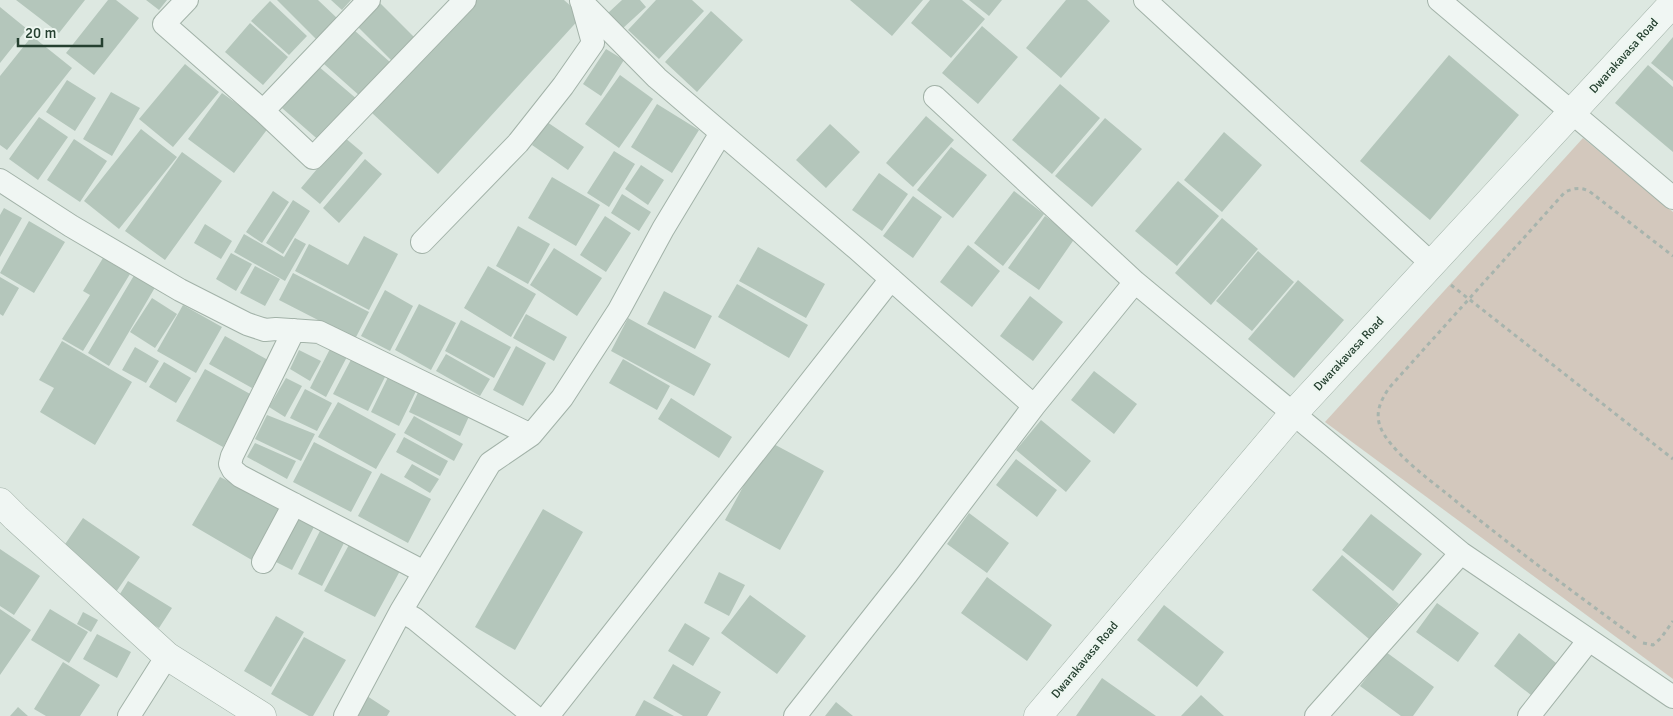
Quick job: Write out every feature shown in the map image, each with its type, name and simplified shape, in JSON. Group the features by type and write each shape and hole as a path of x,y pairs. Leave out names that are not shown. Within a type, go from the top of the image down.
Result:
{"street":[{"path":"187,0 164,24 263,111 313,158 465,0"},
{"path":"263,111 369,0"},
{"path":"581,0 657,78 891,279 1034,406"},
{"path":"422,242 518,143 563,86 593,43 581,0"},
{"path":"1145,0 1430,266"},
{"path":"1439,0 1673,198"},
{"name":"Dwarakavasa Road","path":"1038,716 1293,414 1673,3"},
{"path":"935,97 1135,282 1461,553 1673,697"},
{"path":"345,716 401,611 490,463 531,435 562,398 619,310 662,229 721,133"},
{"path":"0,180 79,231 180,290 230,316 265,330 320,332 531,435"},
{"path":"548,716 891,279"},
{"path":"794,716 907,574 1034,406 1135,282"},
{"path":"294,330 232,456 230,464 233,470 240,476 424,572"},
{"path":"0,502 167,656 262,716"},
{"path":"263,562 294,504"},
{"path":"1316,716 1461,553"},
{"path":"401,611 415,619 534,716"},
{"path":"1529,716 1589,640"},
{"path":"129,716 167,656"}],"path":[{"path":"1673,256 1589,192 1581,188 1574,188 1565,192 1389,388 1381,399 1377,416 1380,428 1418,471 1486,526 1644,644 1653,645 1661,638 1673,621"},
{"path":"1430,266 1468,300 1673,458"}],"shaded area":[{"path":"1583,138 1673,212 1673,679 1325,422"}],"building":[{"path":"16,0 85,0 59,33"},
{"path":"108,0 116,0 139,18 94,75 66,53"},
{"path":"146,0 167,0 159,10"},
{"path":"277,0 318,0 338,19 317,40"},
{"path":"331,0 351,0 342,10"},
{"path":"475,0 564,0 582,16 438,174 372,113"},
{"path":"622,0 640,0 646,7 622,29 608,13"},
{"path":"656,0 692,0 704,11 659,59 628,30"},
{"path":"850,0 923,0 892,36"},
{"path":"930,0 962,0 985,19 951,58 911,23"},
{"path":"969,0 1002,0 989,16"},
{"path":"1066,0 1087,0 1110,21 1061,78 1026,48"},
{"path":"270,1 307,36 289,55 251,21"},
{"path":"378,1 418,41 395,64 355,24"},
{"path":"0,7 27,29 0,63"},
{"path":"711,11 743,40 697,92 665,62"},
{"path":"250,23 288,57 263,85 225,52"},
{"path":"982,26 1018,57 978,104 942,73"},
{"path":"354,30 391,63 361,97 324,64"},
{"path":"32,36 72,68 7,150 0,145 0,76"},
{"path":"1673,37 1673,81 1651,63"},
{"path":"606,49 624,60 601,96 583,84"},
{"path":"1449,55 1519,115 1430,220 1360,161"},
{"path":"185,64 219,92 173,147 139,119"},
{"path":"1648,65 1673,87 1673,152 1615,103"},
{"path":"318,66 358,100 322,143 282,108"},
{"path":"620,75 653,99 619,148 585,124"},
{"path":"67,80 96,98 75,131 46,112"},
{"path":"1060,84 1100,118 1052,174 1012,140"},
{"path":"111,92 140,108 112,156 83,139"},
{"path":"222,93 269,127 234,173 188,139"},
{"path":"657,104 699,130 672,173 631,147"},
{"path":"926,116 954,140 913,187 886,163"},
{"path":"39,117 68,137 38,180 9,159"},
{"path":"1105,118 1142,149 1092,207 1055,176"},
{"path":"547,122 584,147 568,170 532,145"},
{"path":"830,124 860,152 826,188 796,160"},
{"path":"141,129 177,157 119,229 84,201"},
{"path":"1224,132 1262,165 1222,212 1184,180"},
{"path":"344,137 363,153 320,204 301,188"},
{"path":"74,139 107,161 80,202 47,180"},
{"path":"951,147 987,175 953,218 917,190"},
{"path":"614,151 635,164 609,207 587,193"},
{"path":"182,152 222,181 165,260 125,231"},
{"path":"365,159 382,174 339,223 323,208"},
{"path":"641,165 664,180 648,205 625,189"},
{"path":"879,173 908,194 882,231 852,210"},
{"path":"552,177 600,205 576,246 528,218"},
{"path":"1178,181 1219,216 1177,266 1135,231"},
{"path":"273,191 289,202 262,243 246,232"},
{"path":"1014,191 1044,214 1003,266 974,243"},
{"path":"622,194 651,212 639,231 611,213"},
{"path":"913,196 942,217 913,258 883,236"},
{"path":"293,200 310,211 283,254 266,243"},
{"path":"4,208 22,218 0,257 0,215"},
{"path":"605,216 631,233 606,272 580,255"},
{"path":"1045,216 1075,238 1039,290 1008,268"},
{"path":"1222,218 1258,249 1211,305 1175,273"},
{"path":"29,221 65,242 34,293 0,273"},
{"path":"205,224 232,241 221,259 194,243"},
{"path":"518,226 550,244 528,284 496,266"},
{"path":"244,234 284,257 295,238 306,244 285,281 234,252"},
{"path":"364,236 398,254 369,310 295,271 309,244 348,265"},
{"path":"968,245 1000,271 972,307 940,282"},
{"path":"758,247 825,284 806,318 739,281"},
{"path":"554,248 602,278 577,316 530,285"},
{"path":"1258,251 1294,282 1252,331 1216,301"},
{"path":"231,253 252,264 236,291 216,279"},
{"path":"103,258 130,274 83,351 62,339 90,295 83,291"},
{"path":"255,266 280,279 265,306 240,293"},
{"path":"488,266 536,294 511,337 464,308"},
{"path":"136,272 157,284 109,366 88,353"},
{"path":"293,273 369,312 355,339 279,300"},
{"path":"0,277 19,288 3,316 0,314"},
{"path":"1298,280 1344,320 1294,378 1248,339"},
{"path":"737,284 808,325 789,358 718,317"},
{"path":"385,290 413,306 390,351 361,336"},
{"path":"664,291 712,316 695,349 647,324"},
{"path":"1030,296 1063,322 1033,361 1000,336"},
{"path":"152,298 177,314 155,348 130,332"},
{"path":"419,304 456,323 431,370 395,350"},
{"path":"183,305 222,327 196,373 157,351"},
{"path":"526,314 567,337 554,361 513,338"},
{"path":"628,318 711,364 694,396 611,351"},
{"path":"461,320 511,347 494,378 445,351"},
{"path":"225,336 268,360 252,388 209,364"},
{"path":"62,341 132,382 95,445 40,412 54,388 39,380"},
{"path":"332,345 349,353 326,397 310,388"},
{"path":"516,346 546,363 523,406 493,390"},
{"path":"135,347 159,361 146,383 122,370"},
{"path":"299,350 321,361 310,381 290,369"},
{"path":"355,352 389,369 368,411 333,394"},
{"path":"446,354 490,379 480,396 436,371"},
{"path":"623,359 670,386 657,410 609,383"},
{"path":"164,362 191,378 176,403 149,387"},
{"path":"205,369 252,395 223,447 176,421"},
{"path":"391,371 419,385 399,426 371,412"},
{"path":"1094,371 1137,404 1114,434 1071,400"},
{"path":"286,378 302,386 285,417 269,407"},
{"path":"421,386 472,410 460,436 409,412"},
{"path":"305,389 332,403 317,431 290,418"},
{"path":"671,398 732,437 719,458 658,419"},
{"path":"338,402 396,434 376,469 318,437"},
{"path":"267,415 315,434 301,461 255,439"},
{"path":"414,416 463,444 454,461 404,433"},
{"path":"1041,420 1091,461 1066,492 1016,450"},
{"path":"404,437 448,461 440,476 396,452"},
{"path":"768,441 824,471 780,550 725,520"},
{"path":"314,442 372,472 351,512 293,482"},
{"path":"255,443 296,461 287,479 247,457"},
{"path":"1016,459 1057,490 1037,517 996,485"},
{"path":"412,464 439,479 430,493 404,477"},
{"path":"381,473 431,499 408,543 358,516"},
{"path":"220,477 288,511 257,563 192,525"},
{"path":"543,509 583,532 515,650 475,627"},
{"path":"297,511 317,521 292,570 272,560"},
{"path":"969,513 1009,543 987,573 947,544"},
{"path":"1371,514 1422,554 1393,591 1342,550"},
{"path":"83,518 140,557 116,592 59,553"},
{"path":"321,529 345,541 322,586 298,574"},
{"path":"351,541 401,569 375,617 324,591"},
{"path":"0,549 40,576 14,615 0,606"},
{"path":"1342,555 1399,604 1369,639 1312,590"},
{"path":"719,572 745,585 729,616 704,603"},
{"path":"987,577 1052,625 1027,661 961,613"},
{"path":"128,581 172,608 159,628 115,602"},
{"path":"750,595 806,636 777,674 721,633"},
{"path":"1437,603 1479,633 1458,662 1416,632"},
{"path":"1164,605 1224,652 1197,687 1137,640"},
{"path":"0,609 31,630 0,675"},
{"path":"50,609 88,632 69,663 31,640"},
{"path":"83,612 98,620 91,632 77,624"},
{"path":"276,616 304,632 271,687 244,671"},
{"path":"685,623 710,638 693,666 668,651"},
{"path":"1519,633 1561,667 1536,699 1494,666"},
{"path":"97,634 131,652 117,678 83,659"},
{"path":"304,637 346,660 313,716 309,716 271,694"},
{"path":"1386,652 1434,687 1413,716 1401,716 1360,686"},
{"path":"63,662 100,685 80,716 46,716 34,709"},
{"path":"673,664 721,692 707,716 683,716 653,698"},
{"path":"1102,678 1156,716 1076,716"},
{"path":"1201,695 1224,716 1181,716"},
{"path":"367,696 390,711 387,716 354,716"},
{"path":"644,700 674,716 635,716"},
{"path":"836,702 853,716 825,716"},
{"path":"18,707 28,716 10,716"}]}
